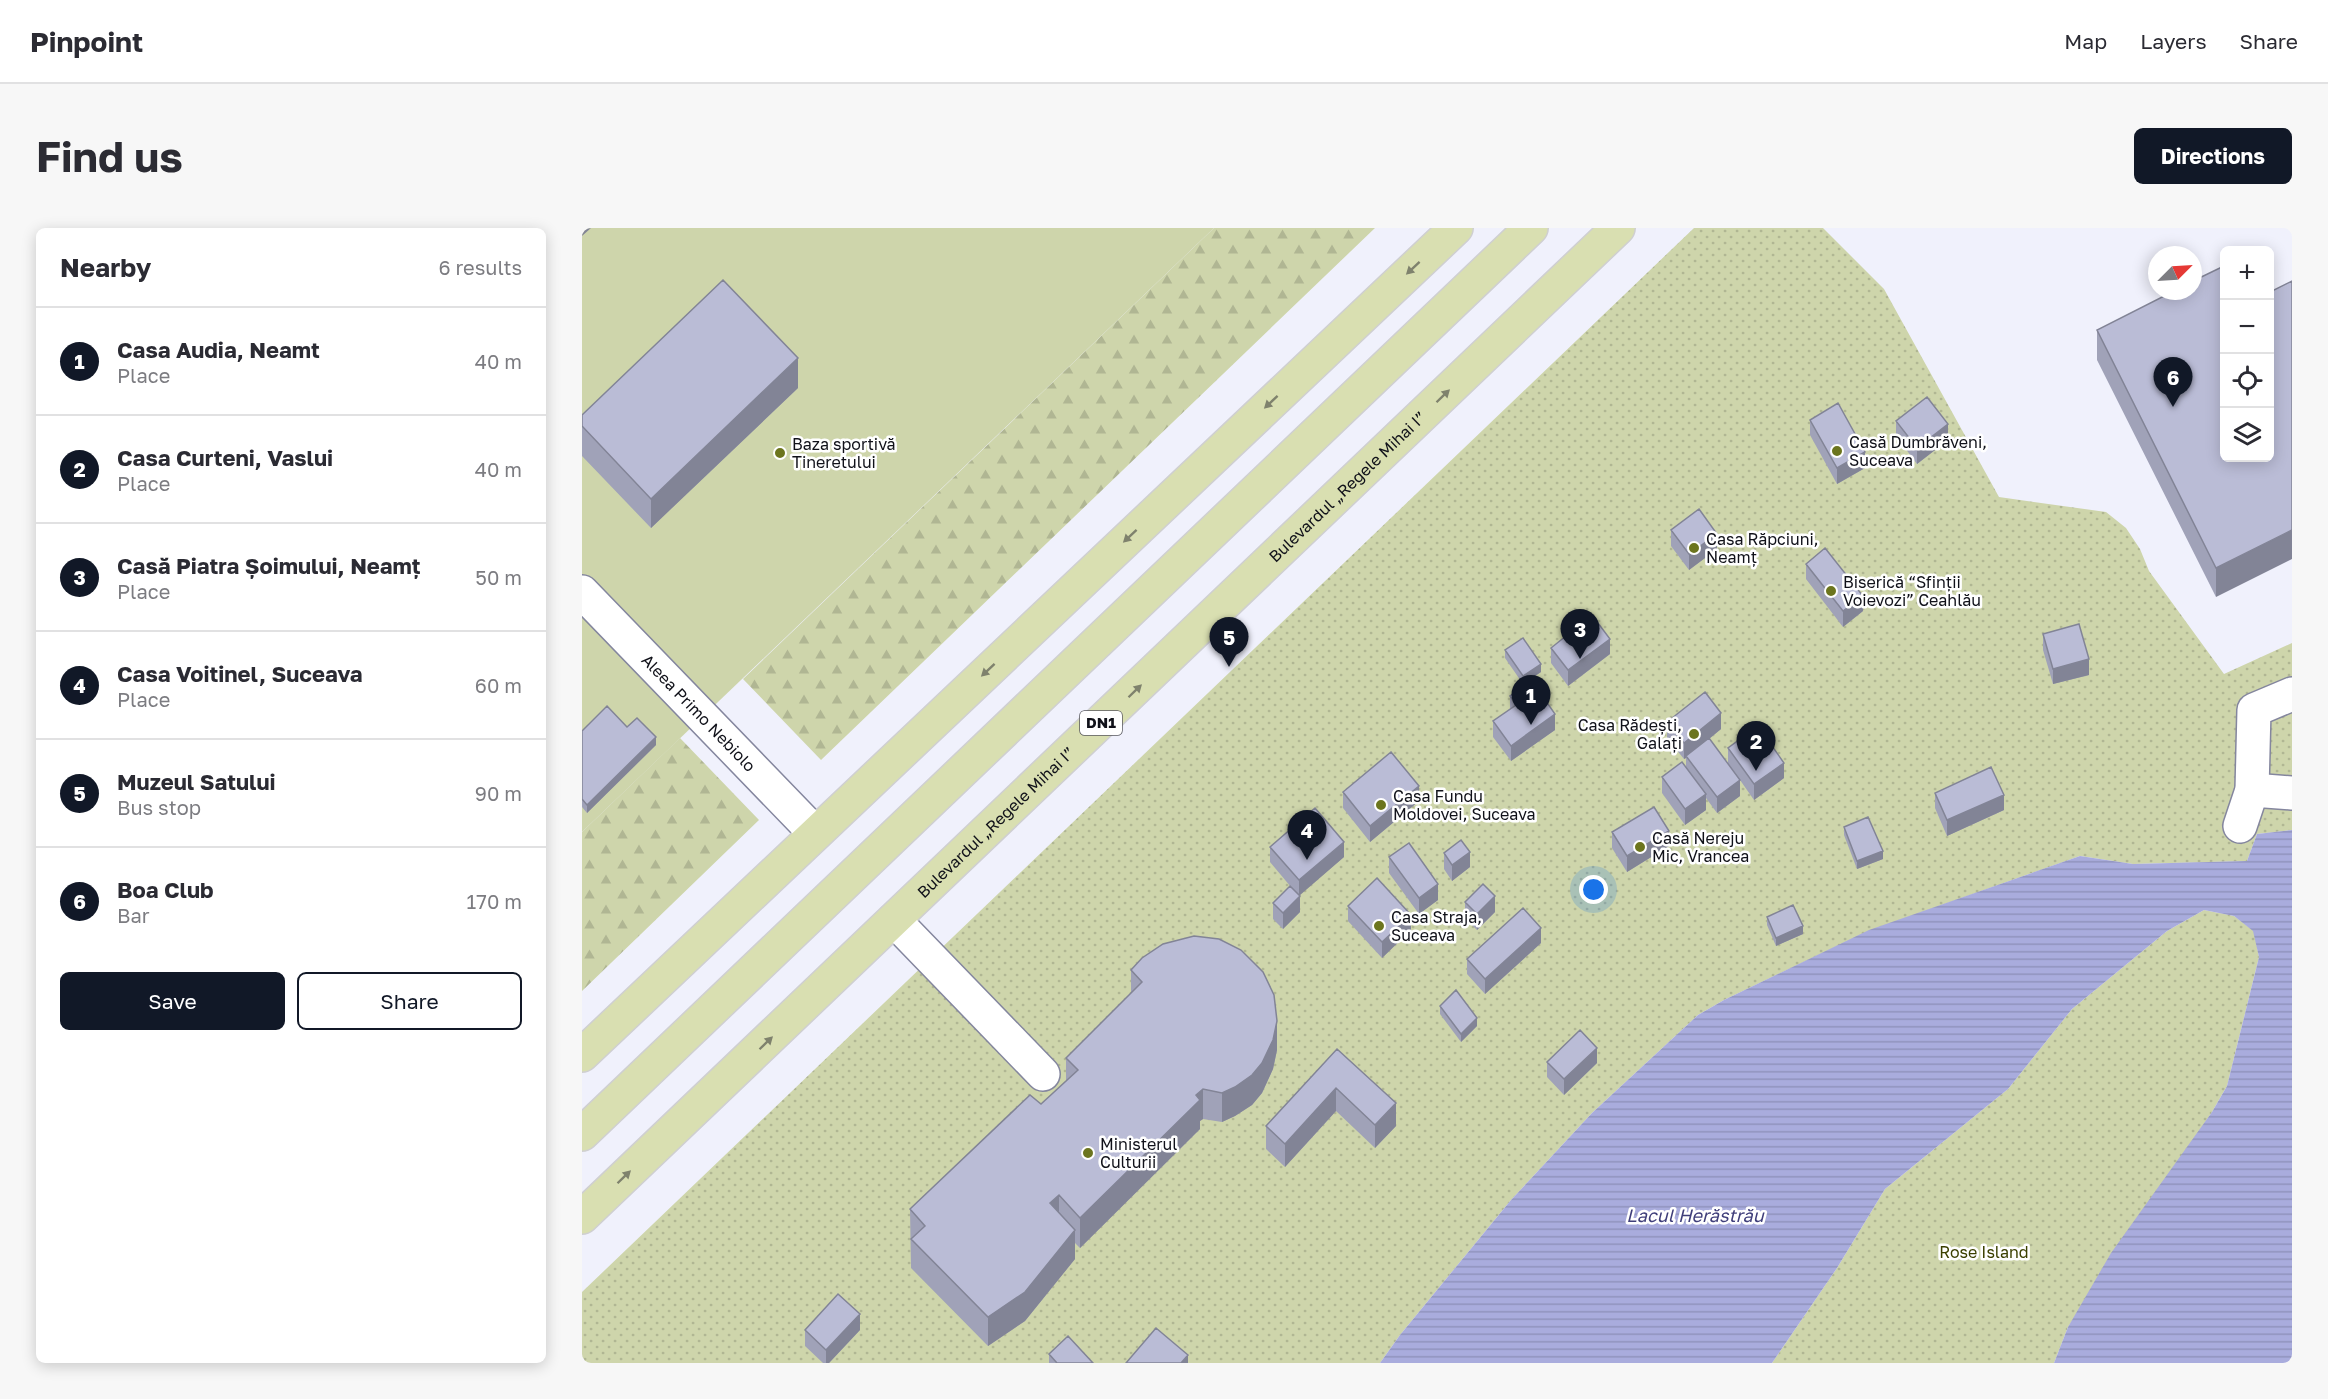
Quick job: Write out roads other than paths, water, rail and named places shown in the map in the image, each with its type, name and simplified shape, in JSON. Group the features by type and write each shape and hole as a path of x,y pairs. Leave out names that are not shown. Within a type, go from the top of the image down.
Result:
{"main road":[{"path":"582,1055 1456,228"},
{"path":"582,1134 1531,228"},
{"name":"Bulevardul „Regele Mihai I”","path":"582,1217 1618,228"}],"street":[{"name":"Aleea Primo Nebiolo","path":"582,592 814,833"},
{"path":"2240,826 2252,790 2254,710 2292,694"},
{"path":"2252,790 2292,794"},
{"path":"894,920 1043,1074"}],"water":[{"name":"Lacul Herăstrău","path":"2292,830 2292,1363 2054,1363 2068,1327 2111,1253 2212,1112 2227,1086 2259,957 2253,931 2234,916 2204,910 2167,931 2072,1009 2008,1089 1885,1189 1837,1268 1772,1363 1380,1363 1400,1335 1511,1200 1592,1113 1698,1015 1724,1000 1869,930 2080,856 2133,864 2247,861 2257,834"}],"place":[{"name":"Boa Club","path":"2173,407"},
{"name":"Casă Dumbrăveni, Suceava","path":"1837,451"},
{"name":"Baza sportivă Tineretului","path":"780,453"},
{"name":"Casa Răpciuni, Neamț","path":"1694,548"},
{"name":"Biserică “Sfinții Voievozi” Ceahlău","path":"1831,591"},
{"name":"Casă Piatra Șoimului, Neamț","path":"1580,659"},
{"name":"Muzeul Satului","path":"1229,667"},
{"name":"Casa Audia, Neamt","path":"1531,725"},
{"name":"Casa Rădești, Galați","path":"1694,734"},
{"name":"Casa Curteni, Vaslui","path":"1756,771"},
{"name":"Casa Fundu Moldovei, Suceava","path":"1381,805"},
{"name":"Casă Nereju Mic, Vrancea","path":"1640,847"},
{"name":"Casa Voitinel, Suceava","path":"1307,860"},
{"name":"Casa Straja, Suceava","path":"1379,926"},
{"name":"Ministerul Culturii","path":"1088,1153"}],"park label":[{"name":"Rose Island","path":"1984,1252"}]}
